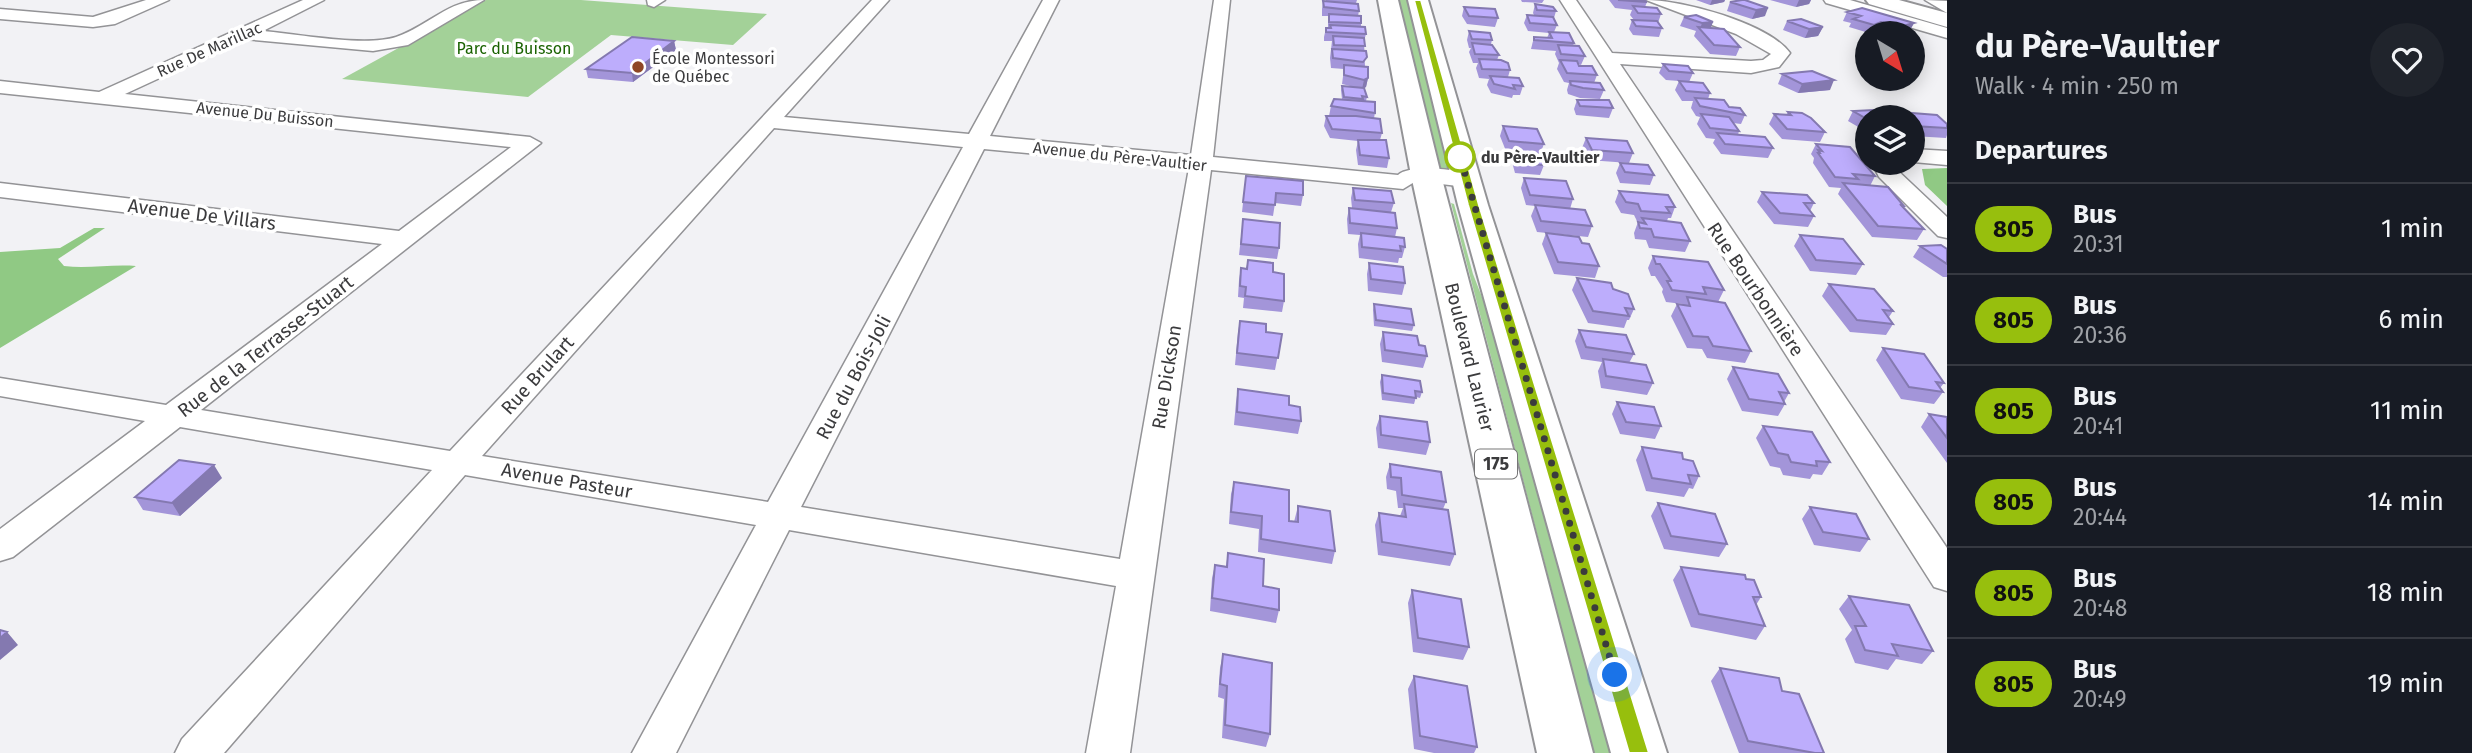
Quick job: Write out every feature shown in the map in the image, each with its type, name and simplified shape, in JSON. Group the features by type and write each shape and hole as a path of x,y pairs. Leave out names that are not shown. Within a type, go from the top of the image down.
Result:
{"main road":[{"name":"Boulevard Laurier","path":"1388,0 1639,753"},
{"name":"Boulevard Laurier","path":"1418,0 1446,177 1565,753"},
{"path":"1876,0 1947,19"}],"street":[{"path":"0,14 93,22 109,20 161,0"},
{"name":"Rue De Marillac","path":"103,97 316,0"},
{"path":"242,34 373,46 390,45 476,0"},
{"name":"Rue Brulart","path":"197,753 459,461 881,0"},
{"name":"Rue du Bois-Joli","path":"654,753 1051,0"},
{"name":"Rue Dickson","path":"1108,753 1133,575 1201,164 1222,0"},
{"name":"Rue Bourbonnière","path":"1568,0 1697,201 1947,577"},
{"path":"1607,58 1751,67 1767,66 1777,60 1781,53 1776,46 1757,37 1654,0"},
{"path":"1832,0 1947,33"},
{"path":"1933,0 1947,8"},
{"name":"Avenue Du Buisson","path":"0,87 530,143"},
{"name":"Avenue du Père-Vaultier","path":"771,122 1403,182 1411,174 1446,177"},
{"name":"Rue de la Terrasse-Stuart","path":"0,548 530,143"},
{"path":"1925,157 1947,158"},
{"path":"1890,175 1947,231"},
{"name":"Avenue De Villars","path":"0,190 404,239"},
{"name":"Avenue Pasteur","path":"0,387 459,461 1133,575"}],"green space":[{"name":"Parc du Buisson","path":"486,0 581,0 767,14 733,45 611,35 528,97 342,79"},
{"path":"1398,0 1409,0 1447,145 1451,174 1442,173"},
{"path":"1947,168 1947,206 1925,185 1925,169"},
{"path":"1451,203 1454,204 1473,274 1510,369 1620,753 1594,753"},
{"path":"94,228 105,228 58,259 64,266 136,266 0,348 0,252 60,248"}],"building":[{"path":"1745,0 1768,8 1756,10 1730,2"},
{"path":"1323,1 1358,4 1359,11 1324,7"},
{"path":"1535,4 1553,7 1556,11 1537,10"},
{"path":"1633,6 1657,8 1661,14 1638,13"},
{"path":"1464,7 1495,9 1498,18 1469,16"},
{"path":"1862,8 1907,21 1860,21 1853,19 1861,16 1847,12"},
{"path":"1329,14 1361,16 1361,23 1329,22"},
{"path":"1527,15 1553,17 1557,25 1530,23"},
{"path":"1696,15 1713,22 1702,23 1684,17"},
{"path":"1801,19 1823,27 1809,29 1787,21"},
{"path":"1632,20 1657,21 1662,28 1636,26"},
{"path":"1330,25 1365,27 1366,34 1326,32 1326,28 1331,28"},
{"path":"1698,27 1724,29 1740,47 1714,45"},
{"path":"1469,31 1490,33 1492,40 1472,39"},
{"path":"1549,32 1569,33 1574,43 1534,40 1534,37 1552,38"},
{"path":"1333,36 1364,38 1365,46 1334,45"},
{"path":"632,37 674,41 632,73 586,69"},
{"path":"1472,43 1492,45 1499,55 1475,54"},
{"path":"1558,45 1579,46 1585,56 1561,54"},
{"path":"1332,49 1366,51 1367,57 1363,62 1333,58"},
{"path":"1479,59 1501,60 1508,63 1510,70 1482,69"},
{"path":"1560,60 1577,61 1579,66 1592,66 1597,75 1567,73"},
{"path":"1663,64 1688,66 1693,73 1669,71"},
{"path":"1344,65 1368,67 1368,78 1364,80 1344,75"},
{"path":"1812,71 1834,80 1802,84 1782,74"},
{"path":"1490,76 1519,78 1523,86 1513,85 1515,89 1494,84"},
{"path":"1570,81 1600,83 1604,90 1571,85"},
{"path":"1679,81 1703,83 1710,93 1686,91"},
{"path":"1342,86 1364,88 1367,97 1344,97"},
{"path":"1695,98 1724,100 1729,107 1740,108 1745,115 1700,106"},
{"path":"1334,99 1375,102 1375,113 1331,106"},
{"path":"1577,100 1609,100 1613,108 1580,106"},
{"path":"1788,112 1802,113 1825,132 1787,129 1774,114 1791,115"},
{"path":"1701,114 1729,117 1739,131 1710,128"},
{"path":"1925,114 1937,115 1947,124 1947,128 1925,127"},
{"path":"1326,116 1380,119 1382,133 1332,129"},
{"path":"1503,126 1537,129 1544,144 1509,141"},
{"path":"1717,133 1765,137 1773,148 1725,144"},
{"path":"1586,138 1627,141 1633,153 1592,150"},
{"path":"1358,140 1386,140 1389,158 1360,155"},
{"path":"1816,144 1850,147 1855,153 1853,174 1858,179 1835,177 1818,153 1818,150 1822,151"},
{"path":"1515,152 1539,154 1544,165 1519,163"},
{"path":"1620,163 1648,165 1654,175 1625,172"},
{"path":"1246,176 1303,181 1303,195 1276,193 1275,205 1243,202"},
{"path":"1524,178 1566,181 1573,199 1530,195"},
{"path":"1843,183 1888,187 1924,229 1878,226"},
{"path":"1353,188 1391,191 1394,203 1355,200"},
{"path":"1619,191 1668,195 1675,207 1666,207 1670,213 1641,211 1638,204 1626,202"},
{"path":"1762,192 1807,195 1814,203 1804,203 1814,216 1780,213"},
{"path":"1535,205 1585,210 1592,226 1541,221"},
{"path":"1349,208 1395,213 1397,228 1350,223"},
{"path":"1642,218 1681,223 1690,241 1654,237 1651,229 1640,228 1638,222 1646,224"},
{"path":"1243,219 1280,223 1279,248 1241,244"},
{"path":"1361,233 1404,238 1405,247 1400,246 1401,251 1362,247"},
{"path":"1546,233 1579,237 1582,243 1589,244 1599,266 1558,262"},
{"path":"1800,235 1843,239 1863,264 1816,260"},
{"path":"1941,245 1947,249 1947,264 1920,246"},
{"path":"1653,256 1708,262 1724,290 1703,287 1706,294 1672,290 1667,281 1671,281 1660,264 1656,264"},
{"path":"1248,260 1273,263 1273,272 1284,274 1284,301 1245,296 1246,287 1240,286 1241,268 1247,269"},
{"path":"1369,263 1403,267 1405,283 1371,279"},
{"path":"1577,278 1611,283 1613,289 1628,294 1634,309 1625,308 1629,316 1593,311"},
{"path":"1829,284 1874,289 1893,311 1883,310 1893,324 1857,320"},
{"path":"1687,297 1725,303 1751,351 1713,346 1708,337 1693,336 1677,304 1690,306"},
{"path":"1374,304 1411,309 1414,325 1376,320"},
{"path":"1240,321 1266,324 1266,332 1282,334 1278,358 1237,353"},
{"path":"1579,330 1626,335 1634,354 1586,347"},
{"path":"1383,332 1417,336 1419,345 1425,346 1427,356 1385,350"},
{"path":"1883,348 1924,354 1944,383 1936,382 1943,392 1909,387"},
{"path":"1603,359 1646,365 1653,383 1606,376"},
{"path":"1733,367 1778,374 1789,393 1779,392 1785,404 1749,399"},
{"path":"1382,375 1420,381 1422,392 1415,391 1416,398 1383,393"},
{"path":"1238,389 1289,396 1289,405 1300,407 1301,421 1237,412"},
{"path":"1617,402 1654,407 1661,426 1626,422"},
{"path":"1929,414 1947,417 1947,438"},
{"path":"1380,416 1427,422 1430,442 1381,435"},
{"path":"1763,426 1812,432 1830,462 1816,461 1817,466 1791,462 1788,455 1778,453"},
{"path":"1642,447 1682,453 1683,459 1693,461 1699,476 1688,475 1691,484 1652,478"},
{"path":"179,460 214,465 172,503 135,497"},
{"path":"1390,464 1441,472 1446,502 1402,495 1401,478 1391,477"},
{"path":"1234,482 1289,490 1289,521 1298,522 1298,506 1330,511 1335,551 1261,539 1262,516 1231,512"},
{"path":"1658,503 1715,514 1727,544 1671,536"},
{"path":"1404,504 1448,510 1455,554 1382,542 1379,513 1406,517"},
{"path":"1810,507 1856,514 1869,539 1823,532"},
{"path":"1228,553 1264,559 1263,586 1279,589 1279,610 1212,598 1215,565 1227,567"},
{"path":"1681,567 1745,575 1746,579 1754,580 1761,597 1753,597 1765,626 1699,614"},
{"path":"1412,590 1461,599 1469,647 1418,638"},
{"path":"1849,596 1909,605 1933,651 1892,644 1898,656 1865,650 1855,626 1866,626"},
{"path":"1223,654 1272,663 1270,734 1225,725 1227,686 1220,684"},
{"path":"1720,668 1779,678 1782,691 1799,694 1824,753 1748,741"},
{"path":"1414,676 1467,686 1477,747 1420,736"}],"bus line":[{"name":"805","path":"1418,0 1473,205 1639,753"}],"place":[{"name":"École Montessori de Québec","path":"638,67"},
{"name":"du Père-Vaultier","path":"1460,157"}],"route":[{"path":"1460,157 1457,147 1615,675"}]}
